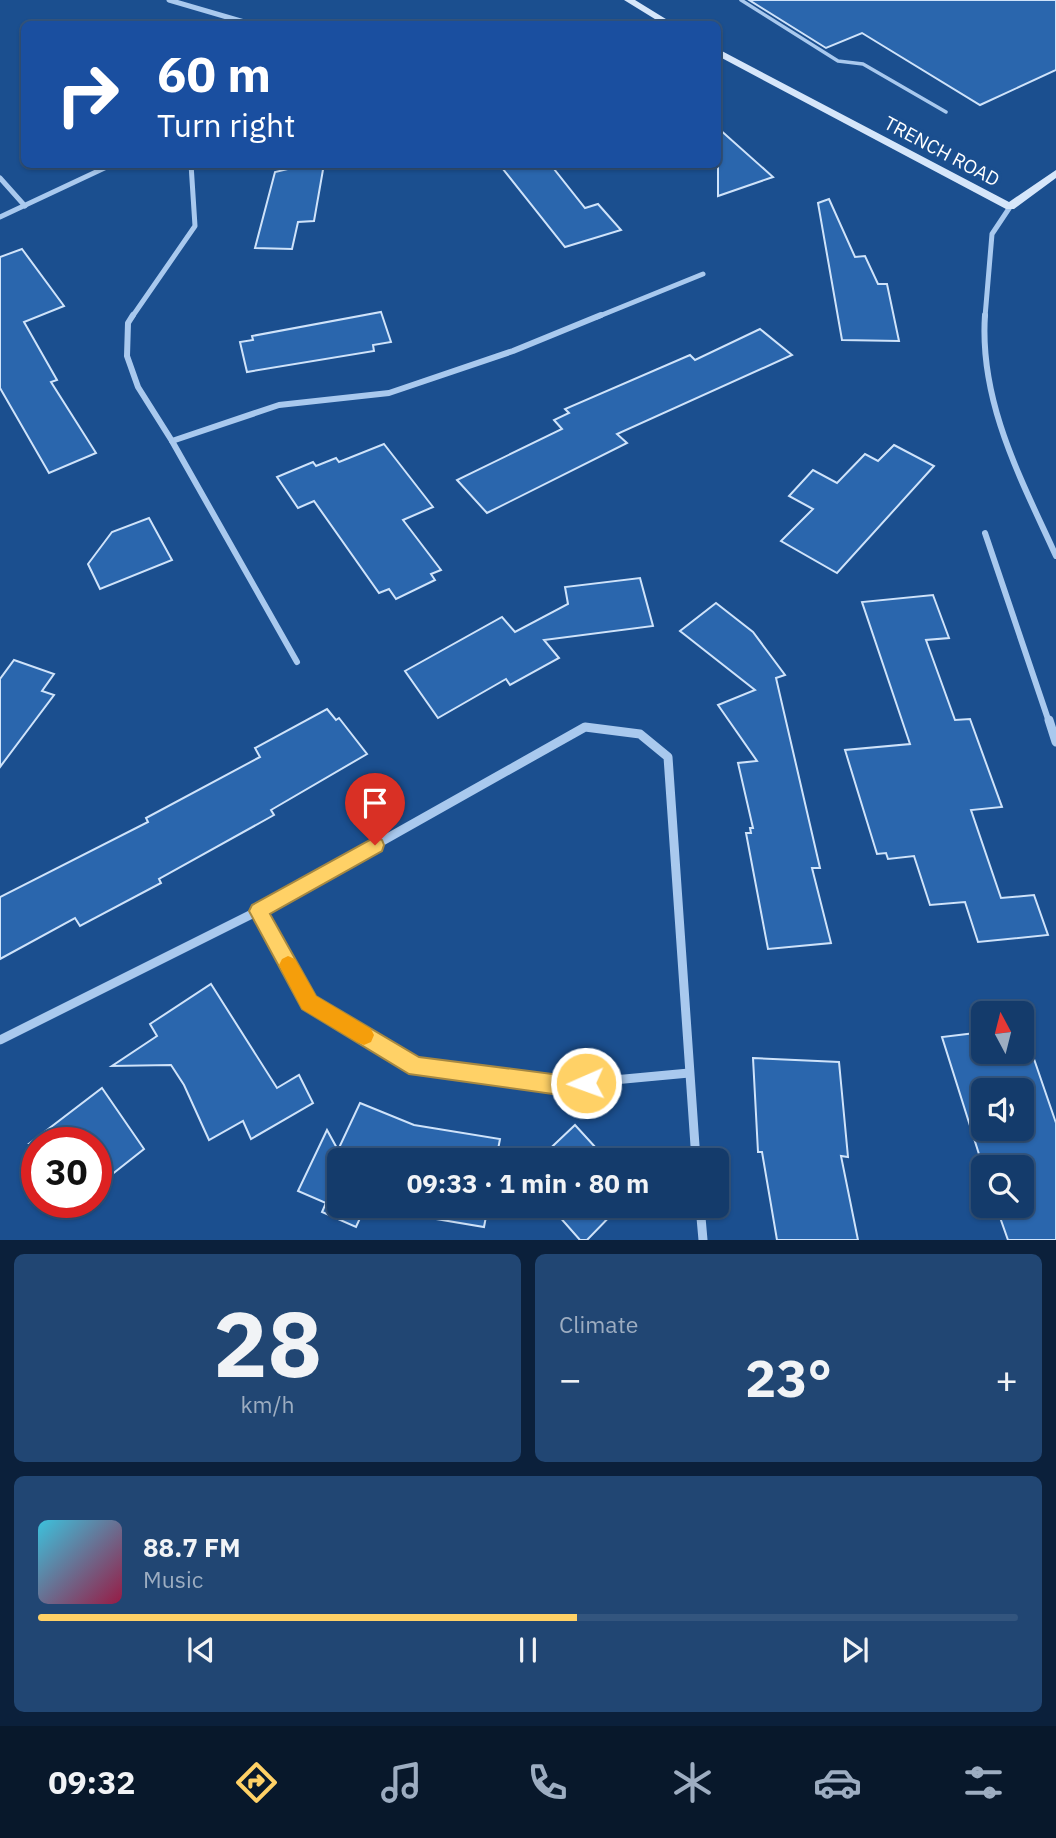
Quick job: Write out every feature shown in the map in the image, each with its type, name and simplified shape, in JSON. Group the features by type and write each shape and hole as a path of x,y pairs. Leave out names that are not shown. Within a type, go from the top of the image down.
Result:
{"street":[{"path":"169,0 241,21"},
{"path":"629,0 664,21"},
{"name":"TRENCH ROAD","path":"721,54 1010,207 992,234 984,332 990,386 1004,442 1056,555"},
{"path":"0,217 105,168"},
{"path":"191,168 195,226 128,323 127,356 138,387 172,441 297,662"},
{"path":"1010,207 1056,173"},
{"path":"0,178 25,206"},
{"path":"172,441 279,405 400,390 513,351 704,274"},
{"path":"985,533 1056,743"},
{"path":"0,1040 258,911 585,727 640,734 668,757 695,1148"},
{"path":"258,911 309,1002 416,1067 560,1085 689,1073"},
{"path":"701,1218 703,1240"}],"lane":[{"path":"741,0 838,61 863,64 946,112"}],"building":[{"path":"749,0 1056,0 1056,70 980,105 862,33 826,48"},
{"path":"721,131 773,177 718,196 718,168 721,168"},
{"path":"292,168 323,168 314,221 298,222 292,249 255,248 275,172"},
{"path":"502,168 553,168 585,208 598,204 621,230 565,247"},
{"path":"829,199 855,257 865,256 878,284 887,284 899,341 842,340 818,203"},
{"path":"22,249 64,306 24,322 57,380 51,382 96,453 49,473 0,388 0,257"},
{"path":"381,312 391,342 373,345 374,351 247,372 240,342 253,340 252,336"},
{"path":"760,329 792,355 617,434 627,443 487,513 457,480 562,429 554,420 569,413 565,409 690,355 695,360"},
{"path":"384,444 433,507 403,520 441,570 431,574 435,580 396,599 389,589 379,593 314,501 298,508 277,477 313,462 316,466 336,458 339,462"},
{"path":"894,445 934,466 837,573 781,541 813,509 789,496 813,470 837,483 865,454 878,461"},
{"path":"149,518 172,560 100,589 88,564 112,532"},
{"path":"640,578 653,626 544,640 559,658 510,685 506,679 438,718 405,671 502,617 515,632 568,604 565,587"},
{"path":"933,595 949,638 926,640 955,720 970,719 1002,807 971,810 1001,898 1034,895 1048,935 978,942 965,902 930,905 914,856 888,859 886,853 877,854 845,750 910,744 862,602"},
{"path":"716,603 753,632 785,675 776,678 820,868 812,868 831,943 768,949 746,833 751,833 750,828 753,828 738,763 757,761 718,705 755,690 680,631"},
{"path":"14,660 54,674 42,691 54,695 0,767 0,679"},
{"path":"327,709 336,720 339,718 367,754 271,810 274,815 159,879 161,883 80,926 75,918 0,959 0,897 148,822 146,818 260,757 255,748"},
{"path":"211,984 277,1088 299,1075 313,1103 251,1139 243,1121 209,1140 184,1085 171,1065 112,1066 157,1036 150,1024"},
{"path":"971,1034 971,1064 1034,1064 1034,1059 1056,1123 1056,1240 1008,1240 1000,1218 1034,1218 1034,1155 979,1155 975,1141 1034,1141 1034,1078 971,1078 971,1129 942,1037"},
{"path":"753,1058 839,1062 848,1157 841,1156 858,1240 777,1240 762,1152 758,1152"},
{"path":"102,1088 144,1149 112,1174 112,1127 51,1127"},
{"path":"360,1103 414,1125 500,1139 498,1148 339,1148"},
{"path":"575,1125 596,1148 551,1148"},
{"path":"327,1130 337,1148 327,1148 327,1214 322,1212 326,1203 298,1191"},
{"path":"336,1218 360,1218 356,1227"},
{"path":"430,1218 486,1218 484,1227"},
{"path":"561,1218 608,1218 587,1240 580,1240"}],"slow traffic":[{"path":"288,965 309,1002 364,1035"}],"route":[{"path":"375,845 258,911 309,1002 416,1067 560,1085 586,1083"}]}
